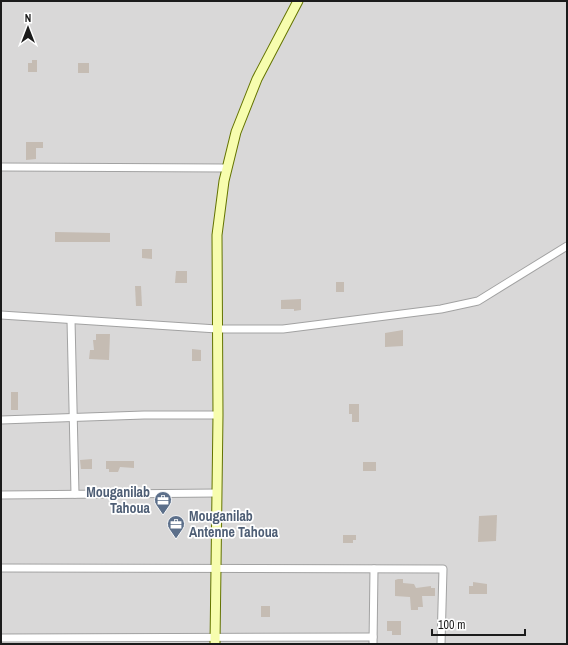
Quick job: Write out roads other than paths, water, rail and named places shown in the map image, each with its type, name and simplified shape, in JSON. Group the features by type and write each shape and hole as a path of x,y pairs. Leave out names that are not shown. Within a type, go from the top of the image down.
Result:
{"street":[{"path":"215,640 218,415 217,235 227,168 236,132 257,79 298,1"},
{"path":"1,167 227,168"},
{"path":"1,315 217,329 283,329 441,309 478,301 567,246"},
{"path":"71,320 75,494"},
{"path":"1,420 73,417 218,415"},
{"path":"1,495 217,493"},
{"path":"1,568 442,569 441,644"},
{"path":"1,638 295,641 373,640 374,569"}],"place":[{"name":"Mouganilab Tahoua","path":"163,515"},
{"name":"Mouganilab Antenne Tahoua","path":"176,539"}]}
